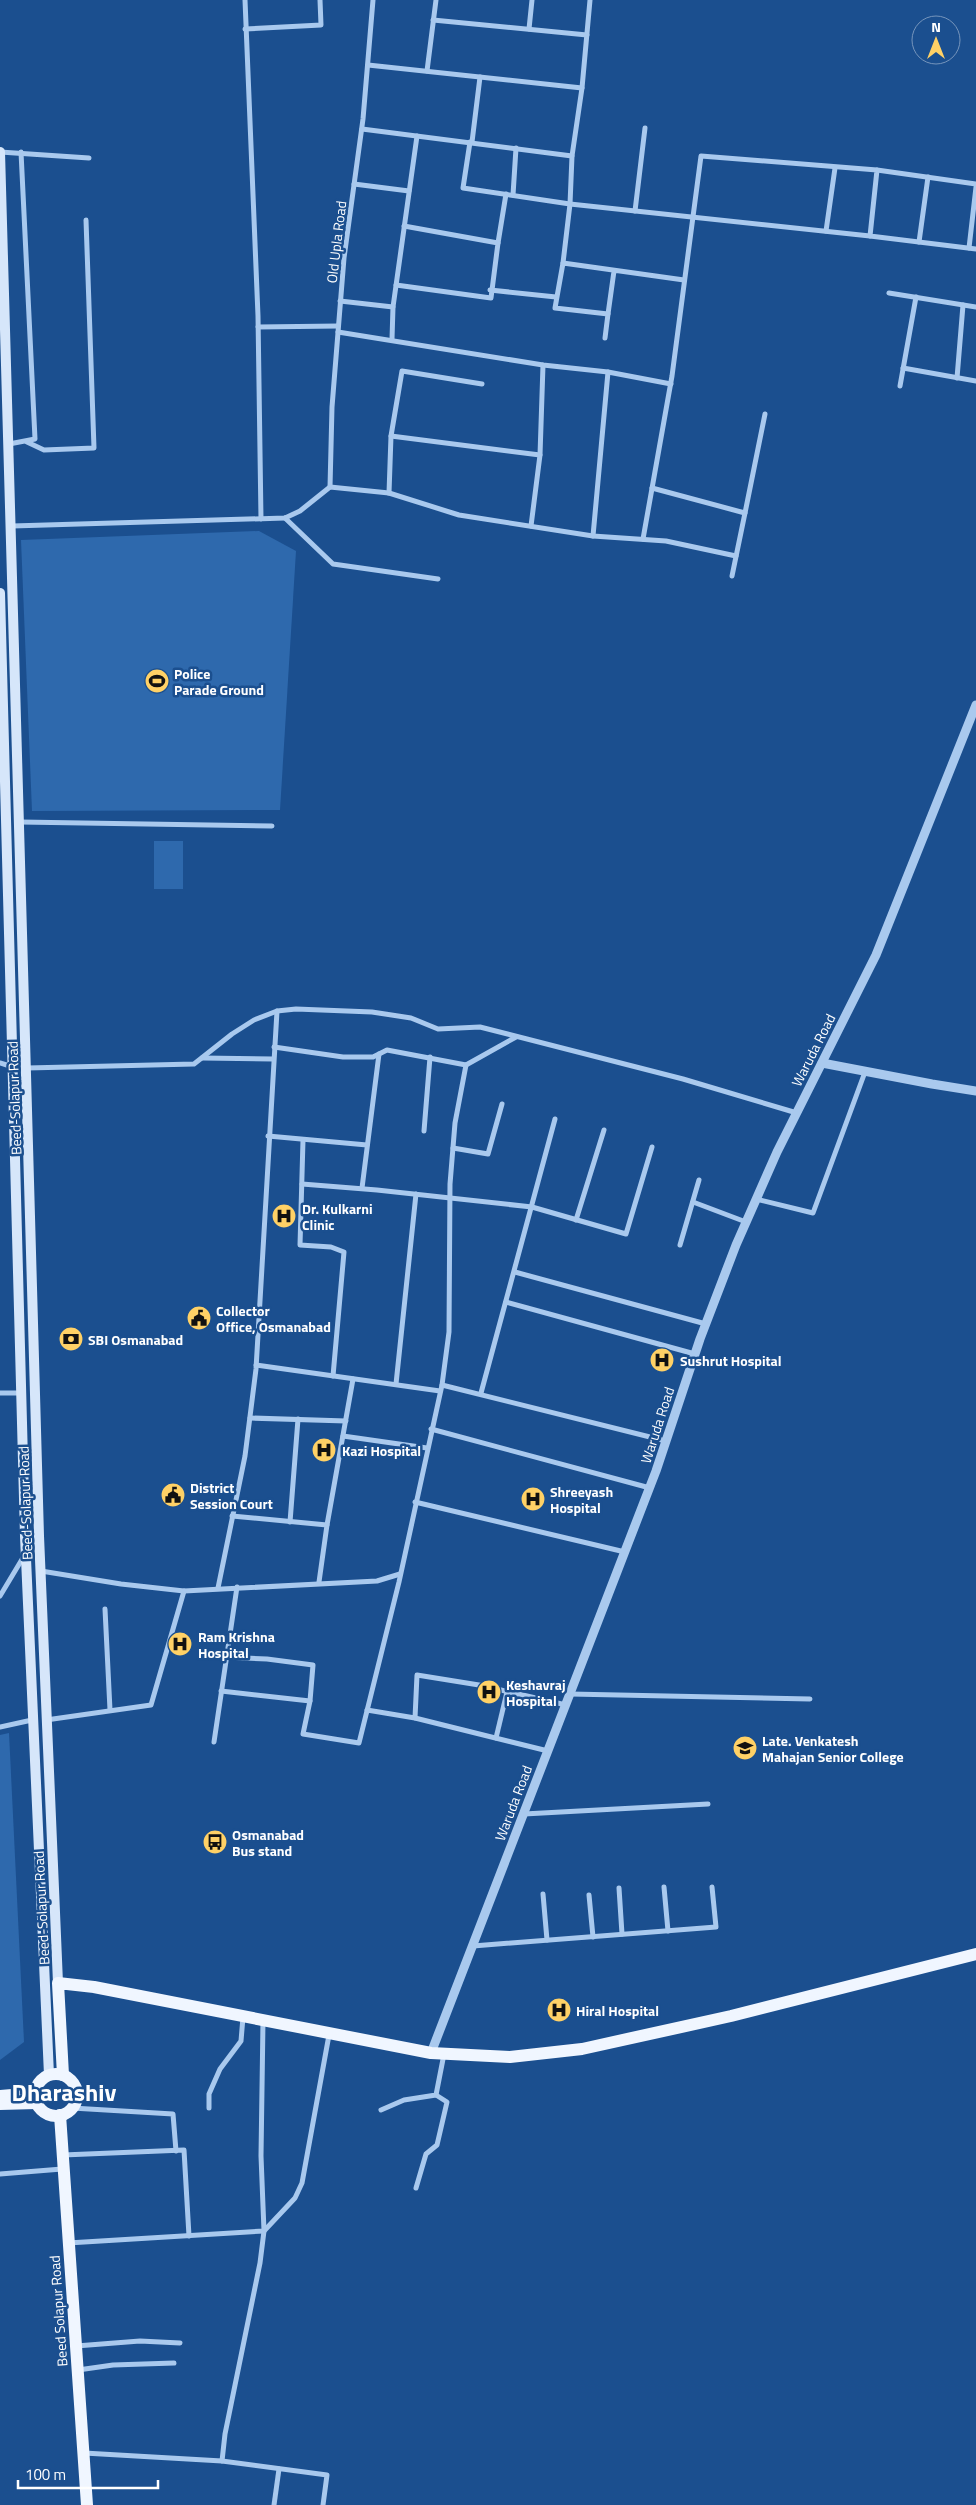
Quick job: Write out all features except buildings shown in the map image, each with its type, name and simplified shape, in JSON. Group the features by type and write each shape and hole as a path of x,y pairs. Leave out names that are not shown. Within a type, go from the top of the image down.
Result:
{"main road":[{"name":"Beed-Solapur Road","path":"0,152 40,1570 58,1984"},
{"name":"Beed-Solapur Road","path":"0,592 4,911 13,1067 32,1720 49,2075"},
{"path":"63,2075 58,1984 94,1988 431,2053 510,2056 582,2049 731,2016 976,1954"},
{"path":"49,2075 63,2075 73,2082 76,2088 76,2101 72,2108 60,2115 46,2113 36,2098 39,2083 49,2075"},
{"path":"0,2096 36,2098"},
{"path":"0,2104 36,2098"},
{"name":"Beed Solapur Road","path":"60,2115 87,2505"}],"street":[{"path":"245,0 258,327 261,519"},
{"path":"245,29 321,25 320,0"},
{"name":"Old Upla Road","path":"330,487 332,408 340,301 362,129 373,0"},
{"path":"426,71 436,0"},
{"path":"529,29 532,0"},
{"path":"590,0 582,88 572,156 570,204 555,308 608,314"},
{"path":"433,20 587,35"},
{"path":"368,65 582,88"},
{"path":"480,77 463,188 570,204 976,249"},
{"path":"635,211 645,128"},
{"path":"362,129 572,156"},
{"path":"392,339 392,307 417,136"},
{"path":"513,196 516,148"},
{"path":"0,152 90,158"},
{"path":"9,444 35,439 21,152"},
{"path":"643,539 670,384 701,156 877,170 976,185 969,248"},
{"path":"826,231 836,168"},
{"path":"870,236 877,170"},
{"path":"919,242 928,177"},
{"path":"354,184 409,191"},
{"path":"396,285 491,298 490,290 506,194"},
{"path":"27,442 44,450 94,448 86,220"},
{"path":"404,226 498,243"},
{"path":"563,263 684,280"},
{"path":"605,338 614,271"},
{"path":"490,290 556,297"},
{"path":"889,294 976,307"},
{"path":"900,386 916,297"},
{"path":"340,301 392,307"},
{"path":"957,378 963,305"},
{"path":"258,327 338,329 544,365 608,372 670,384"},
{"path":"531,526 540,455 544,365"},
{"path":"902,368 976,381"},
{"path":"389,493 391,436 402,371 482,384"},
{"path":"593,536 608,372"},
{"path":"732,576 765,414"},
{"path":"391,436 540,455"},
{"path":"12,526 285,518 300,512 330,487 389,493 459,515 593,536 666,541 736,556"},
{"path":"652,488 745,513"},
{"path":"285,518 333,564 438,579"},
{"name":"Waruda Road","path":"431,2053 650,1488 695,1354 746,1222 797,1113 876,954 976,704"},
{"path":"20,822 272,826"},
{"path":"27,1068 194,1064 232,1034 254,1020 277,1011 296,1009 372,1012 411,1018 438,1029 480,1027 683,1079 797,1113"},
{"path":"218,1588 245,1456 256,1365 268,1136 277,1011"},
{"path":"274,1047 343,1057 373,1057 387,1050 466,1065 517,1036"},
{"path":"362,1188 379,1054"},
{"path":"424,1130 430,1057"},
{"path":"202,1058 273,1059"},
{"path":"0,1063 13,1067"},
{"path":"822,1063 976,1091"},
{"path":"225,1657 267,1658 313,1665 310,1701 303,1734 359,1743 400,1574 441,1388 449,1332 450,1198 453,1148 455,1123 466,1065"},
{"path":"756,1199 814,1213 865,1072"},
{"path":"453,1148 488,1154 502,1104"},
{"path":"481,1393 555,1119"},
{"path":"576,1220 604,1130"},
{"path":"268,1136 367,1145"},
{"path":"303,1140 300,1245 331,1247 344,1252 333,1376"},
{"path":"302,1184 362,1188 532,1206 626,1234 652,1147"},
{"path":"680,1245 699,1180"},
{"path":"396,1384 416,1194"},
{"path":"692,1202 746,1222"},
{"path":"514,1272 706,1324"},
{"path":"506,1302 695,1354"},
{"path":"256,1365 353,1379 481,1393 666,1441"},
{"path":"319,1582 327,1525 353,1379"},
{"path":"0,1394 22,1394"},
{"path":"250,1418 346,1421"},
{"path":"290,1522 298,1419"},
{"path":"431,1429 650,1488"},
{"path":"343,1436 427,1448"},
{"path":"415,1502 625,1552"},
{"path":"232,1516 327,1525"},
{"path":"0,1596 26,1553"},
{"path":"40,1570 121,1584 184,1590 319,1582 377,1581 400,1574"},
{"path":"214,1742 225,1657 237,1587"},
{"path":"46,1720 151,1705 184,1590"},
{"path":"105,1609 110,1710"},
{"path":"415,1718 417,1675 566,1705"},
{"path":"221,1691 310,1701"},
{"path":"496,1738 507,1692"},
{"path":"570,1694 810,1699"},
{"path":"368,1710 415,1718 548,1751"},
{"path":"0,1727 32,1720"},
{"path":"524,1814 708,1804"},
{"path":"664,1887 668,1931"},
{"path":"473,1946 716,1927 712,1887"},
{"path":"619,1888 622,1934"},
{"path":"543,1894 547,1940"},
{"path":"589,1895 593,1937"},
{"path":"209,2108 209,2094 220,2069 241,2041 244,2017"},
{"path":"222,2461 225,2434 260,2264 264,2231 261,2156 263,2021"},
{"path":"68,2243 264,2231 295,2198 302,2183 330,2034"},
{"path":"436,2096 444,2054"},
{"path":"381,2110 404,2100 436,2096 447,2102 437,2145 426,2154 416,2188"},
{"path":"72,2108 173,2114 176,2151"},
{"path":"62,2155 184,2150 190,2236"},
{"path":"0,2174 63,2169"},
{"path":"76,2346 140,2341 180,2343"},
{"path":"77,2370 113,2364 174,2363"},
{"path":"83,2453 222,2461 326,2475 323,2505"},
{"path":"274,2505 279,2469"}],"shaded area":[{"name":"Police Parade Ground","path":"259,531 296,551 280,810 32,811 21,540"},
{"path":"154,841 183,841 183,889 154,889"},
{"path":"9,1733 24,2042 0,2060 0,1735"}],"place":[{"name":"Police Parade Ground","path":"157,681"},
{"name":"Dr. Kulkarni Clinic","path":"284,1216"},
{"name":"Collector Office, Osmanabad","path":"199,1318"},
{"name":"SBI Osmanabad","path":"71,1339"},
{"name":"Sushrut Hospital","path":"662,1360"},
{"name":"Kazi Hospital","path":"324,1450"},
{"name":"District Session Court","path":"173,1495"},
{"name":"Shreeyash Hospital","path":"533,1499"},
{"name":"Ram Krishna Hospital","path":"180,1644"},
{"name":"Keshavraj Hospital","path":"489,1692"},
{"name":"Late. Venkatesh Mahajan Senior College","path":"745,1748"},
{"name":"Osmanabad Bus stand","path":"215,1842"},
{"name":"Hiral Hospital","path":"559,2010"}],"district":[{"name":"Dharashiv","path":"64,2092"}]}
